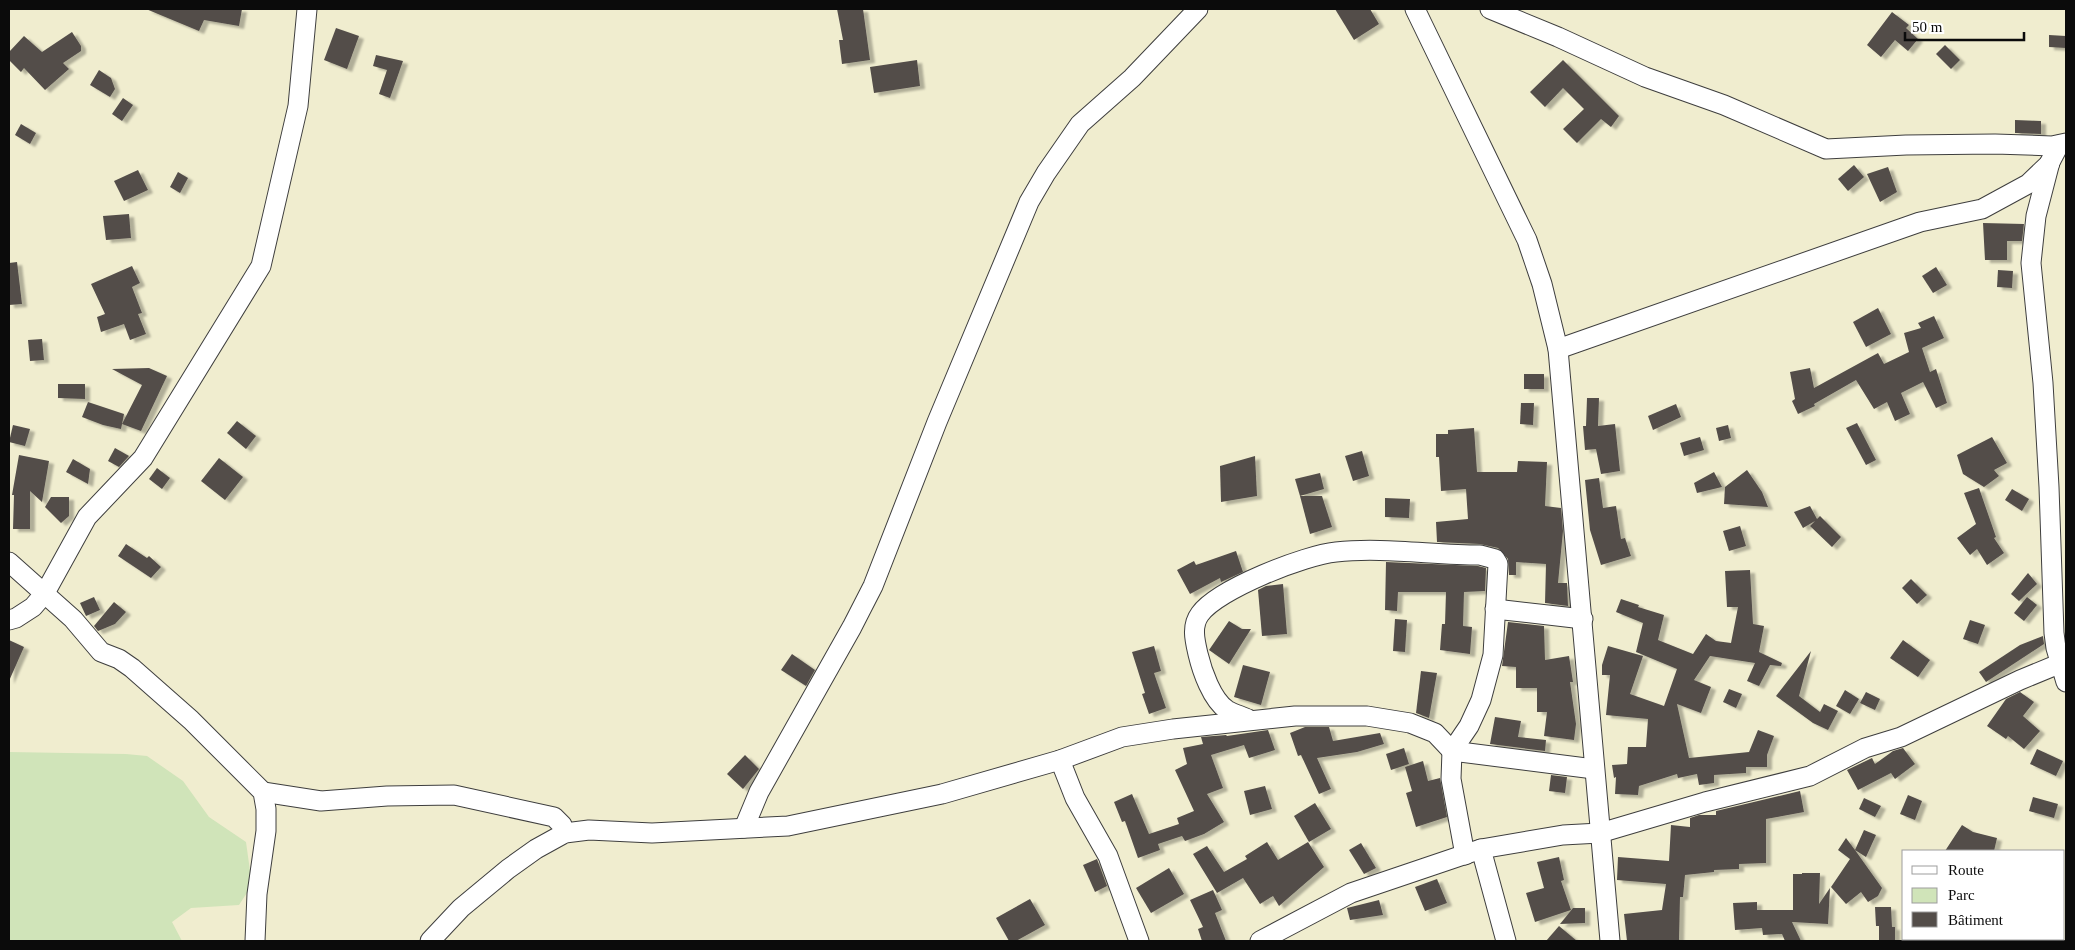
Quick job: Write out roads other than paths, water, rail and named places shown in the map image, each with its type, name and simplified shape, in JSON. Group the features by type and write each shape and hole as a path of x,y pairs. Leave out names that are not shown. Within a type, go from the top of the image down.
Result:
{"street":[{"path":"9,620 16,618 33,607 45,593 86,517 143,458 261,266 298,106 307,9"},
{"path":"744,828 759,792 852,628 872,586 936,422 1029,202 1046,173 1080,124 1132,78 1198,9"},
{"path":"1415,9 1528,240 1542,284 1558,349 1610,941"},
{"path":"1490,9 1558,37 1645,77 1724,105 1826,149 1906,145 1995,144 2052,146 2062,144"},
{"path":"1558,349 1920,222 1982,209 2028,184 2050,162 2062,144"},
{"path":"2050,162 2036,216 2031,263 2044,398 2054,633 2056,648 2064,662 2066,682"},
{"path":"1251,720 1226,710 1214,696 1200,659 1194,636 1195,625 1199,614 1215,598 1302,560 1335,552 1480,555 1495,559 1498,564 1493,655 1481,700 1469,726 1452,751 1451,779 1473,852 1506,941"},
{"path":"9,562 72,619 101,652 119,659 132,668 191,720 263,792 266,809 266,831 257,894 255,941"},
{"path":"1495,609 1583,618"},
{"path":"1260,941 1351,893 1473,852 1563,835 1600,833 1705,802 1810,776 1865,748 1901,737 2020,680 2064,662"},
{"path":"430,941 461,908 508,869 536,849 565,833 589,830 652,833 788,826 942,794 1060,760 1122,737 1173,729 1295,716 1366,716 1410,723 1435,733 1452,751 1594,769"},
{"path":"1060,760 1075,798 1108,856 1139,941"},
{"path":"263,792 321,802 387,796 454,795 554,817 562,825 565,833"}]}
